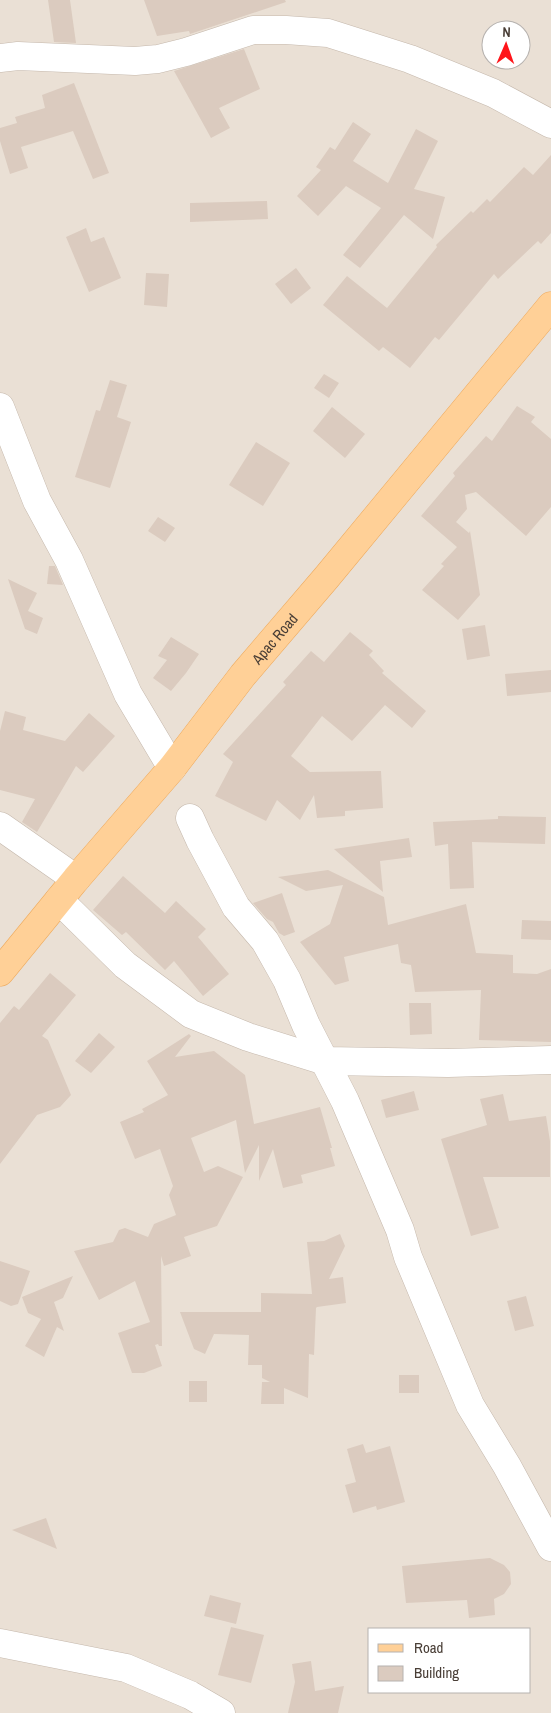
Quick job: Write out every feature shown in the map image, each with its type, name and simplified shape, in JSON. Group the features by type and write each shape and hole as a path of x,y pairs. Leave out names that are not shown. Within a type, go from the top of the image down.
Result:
{"main road":[{"name":"Apac Road","path":"0,972 76,879 172,768 243,676 551,306"}],"street":[{"path":"0,58 18,56 158,60 253,30 328,33 410,58 442,71 493,93 551,124"},
{"path":"0,407 37,501 69,560 128,694 172,768"},
{"path":"190,818 236,907 265,941 286,980 306,1025 345,1101 400,1230 408,1257 470,1405 507,1466 550,1544"},
{"path":"0,826 76,879"},
{"path":"59,900 125,965 190,1014 248,1037 326,1061 448,1063 551,1060"},
{"path":"0,1643 126,1668 190,1695 221,1713"}],"shaded area":[{"path":"0,0 551,0 551,1713 0,1713"}],"building":[{"path":"48,0 70,0 76,43 54,42"},
{"path":"144,0 285,0 286,2 190,34 189,31 157,36"},
{"path":"244,49 260,89 219,108 230,128 211,138 174,71"},
{"path":"74,83 109,173 93,179 73,131 21,147 28,168 10,174 0,141 0,128 17,123 15,117 45,108 42,95"},
{"path":"353,122 371,134 353,161 388,183 416,129 438,141 414,189 445,197 433,239 404,215 360,268 343,255 381,208 346,186 318,216 297,196 321,170 316,167 330,147 335,150"},
{"path":"551,155 551,233 541,244 538,241 498,279 494,274 439,340 435,337 410,368 383,347 379,351 323,305 347,276 387,308 437,247 436,245 471,211 473,213 487,199 490,202 524,167 533,175"},
{"path":"267,201 268,219 190,222 190,203"},
{"path":"86,228 91,242 104,237 121,278 89,292 66,237"},
{"path":"296,268 311,288 291,304 275,284"},
{"path":"146,273 169,274 167,307 144,305"},
{"path":"324,374 339,383 329,398 314,388"},
{"path":"110,380 127,385 117,417 131,422 110,488 75,477 96,410 100,411"},
{"path":"517,406 535,417 531,422 551,439 551,507 526,536 476,492 465,495 467,509 456,522 469,533 470,531 480,595 458,620 422,590 444,566 441,564 457,547 421,516 455,476 453,473 486,436 492,441"},
{"path":"332,407 365,434 345,458 313,431"},
{"path":"256,442 290,463 263,506 229,485"},
{"path":"158,517 175,528 165,542 148,531"},
{"path":"49,566 55,566 63,585 47,584"},
{"path":"8,579 37,593 28,611 43,618 37,634 25,629"},
{"path":"485,625 490,656 467,660 462,629"},
{"path":"350,632 373,651 369,655 384,671 382,673 426,711 412,728 385,705 352,741 322,716 291,756 310,772 381,771 383,808 345,811 345,816 317,818 314,795 300,820 277,800 266,821 215,796 233,762 223,754 286,685 283,682 311,651 324,662"},
{"path":"171,637 199,654 171,691 153,678 167,660 158,656"},
{"path":"551,670 551,692 507,696 505,674"},
{"path":"5,711 26,717 23,730 65,741 89,713 115,736 83,772 76,766 37,832 22,822 35,799 0,790 0,731"},
{"path":"498,816 546,817 545,844 472,842 474,888 450,889 448,844 435,846 433,822 498,819"},
{"path":"409,838 412,857 380,861 383,892 334,849"},
{"path":"328,870 384,897 388,925 466,904 476,953 513,955 513,973 537,974 551,969 551,1042 479,1040 481,990 415,992 411,965 401,963 398,944 344,957 349,981 335,985 300,942 330,924 343,885 306,891 278,877"},
{"path":"123,876 165,913 176,901 206,929 198,937 229,974 203,996 174,961 165,970 126,932 122,935 93,910"},
{"path":"282,893 295,932 284,936 279,933 273,922 267,919 253,903"},
{"path":"522,920 551,921 551,940 521,939"},
{"path":"50,973 76,995 42,1036 48,1040 71,1095 60,1107 37,1115 0,1164 0,1023 14,1006 19,1010"},
{"path":"409,1003 431,1003 432,1034 410,1035"},
{"path":"99,1033 115,1047 91,1073 75,1061"},
{"path":"189,1034 191,1036 175,1057 214,1051 245,1075 254,1124 320,1107 332,1148 330,1148 335,1166 301,1175 303,1183 283,1188 273,1149 259,1181 259,1145 245,1173 236,1120 191,1138 204,1172 218,1166 243,1177 217,1226 184,1237 191,1256 164,1266 161,1256 162,1346 155,1345 162,1366 144,1373 132,1373 118,1333 150,1322 135,1281 99,1300 74,1251 113,1242 119,1230 125,1228 148,1237 154,1224 176,1215 169,1195 173,1186 160,1149 135,1159 120,1122 144,1112 142,1109 168,1095 147,1061"},
{"path":"414,1091 419,1110 386,1118 381,1100"},
{"path":"503,1094 509,1121 546,1116 550,1141 550,1177 483,1177 499,1228 471,1236 441,1139 487,1125 480,1099"},
{"path":"340,1234 345,1246 329,1279 343,1277 346,1303 316,1308 314,1355 309,1354 308,1398 284,1388 284,1404 261,1404 262,1382 270,1382 262,1378 262,1365 248,1365 249,1335 214,1334 205,1354 194,1349 180,1312 261,1312 261,1293 312,1294 307,1242 324,1241"},
{"path":"0,1261 30,1271 18,1304 11,1306 0,1301"},
{"path":"73,1276 63,1298 54,1302 64,1331 57,1327 44,1357 25,1346 41,1319 28,1313 22,1297"},
{"path":"526,1296 534,1326 515,1331 507,1301"},
{"path":"399,1375 419,1375 419,1393 399,1393"},
{"path":"189,1381 207,1381 207,1402 189,1402"},
{"path":"363,1444 366,1453 390,1446 405,1502 377,1510 376,1506 353,1513 345,1485 356,1482 347,1449"},
{"path":"46,1518 57,1549 12,1530"},
{"path":"490,1558 504,1565 510,1572 511,1584 504,1594 494,1599 495,1615 469,1618 467,1600 406,1603 402,1566"},
{"path":"210,1595 241,1603 236,1624 204,1616"},
{"path":"231,1627 264,1635 251,1683 218,1675"},
{"path":"311,1661 315,1691 344,1686 338,1713 288,1713 295,1682 292,1664"}]}
